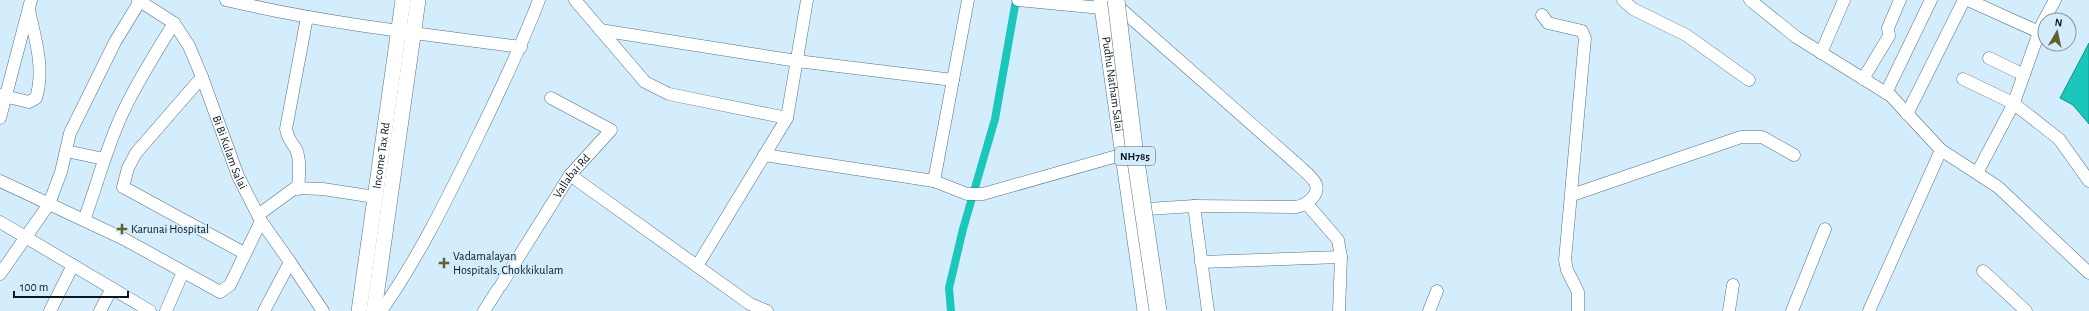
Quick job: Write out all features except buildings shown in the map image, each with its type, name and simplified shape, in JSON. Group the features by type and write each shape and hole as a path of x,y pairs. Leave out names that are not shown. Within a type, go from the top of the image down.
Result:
{"highway":[{"name":"NH785","path":"1112,3 1149,311"},
{"name":"NH785","path":"1112,3 1158,311"}],"main road":[{"name":"Income Tax Rd","path":"374,311 406,32 403,0"},
{"name":"Income Tax Rd","path":"359,311 375,197 406,32 418,0"},
{"name":"Pudhu Natham Salai","path":"1112,3 1140,151 1162,311"},
{"name":"Pudhu Natham Salai","path":"1112,3 1122,154 1145,311"}],"street":[{"path":"226,0 270,11 406,32 521,47"},
{"path":"381,311 403,280 458,177 521,47 539,0"},
{"path":"575,0 645,82 658,90 669,94 787,118"},
{"path":"697,266 787,118 807,0"},
{"path":"934,181 968,0"},
{"path":"1623,0 1633,9 1686,35 1749,80"},
{"path":"1751,0 1796,37 1886,93 1941,150 1998,187 2089,273"},
{"path":"1821,53 1844,0"},
{"path":"1863,79 1889,36 1888,28 1900,0"},
{"path":"1886,93 1931,0"},
{"path":"1907,114 1964,0"},
{"path":"1968,0 2037,31"},
{"path":"2049,12 2055,0"},
{"path":"0,274 49,204 61,172 70,133 115,42 139,1"},
{"name":"Bi Bi Kulam Salai","path":"139,1 174,23 189,46 202,77 238,176 259,218 290,262 319,309"},
{"path":"1021,1 1112,3 1315,181 1316,191 1308,204 1296,207 1194,206 1148,209"},
{"path":"2,96 29,102 33,101 38,92 39,58 30,5"},
{"path":"0,118 2,96 30,5"},
{"path":"1542,15 1548,23 1578,30 1582,32 1585,38 1565,260 1567,270 1578,292 1578,311"},
{"path":"298,189 300,173 296,150 288,139 286,129 308,16"},
{"path":"84,220 104,159 124,109 174,23"},
{"path":"600,30 797,61 953,80"},
{"path":"1977,173 2014,103 2037,38"},
{"path":"1990,58 2024,75"},
{"path":"202,77 136,153 128,168 123,187 244,253"},
{"path":"1963,79 2014,103 2059,140 2089,181"},
{"name":"Vallabai Rd","path":"484,311 570,175 611,130 550,98"},
{"path":"1572,195 1741,137 1762,138 1794,155"},
{"path":"1869,311 1941,150"},
{"path":"66,151 104,159"},
{"path":"764,155 934,181 968,194 983,194 1122,154 1140,151"},
{"path":"570,175 697,266 748,307 767,311"},
{"path":"0,181 124,239 220,292 230,285 259,218 295,188 323,189 375,197"},
{"path":"1308,204 1338,240 1341,257 1339,311"},
{"path":"1194,206 1208,311"},
{"path":"0,222 150,311"},
{"path":"1792,311 1826,229"},
{"path":"1201,262 1341,257"},
{"path":"264,311 290,262"},
{"path":"50,311 73,265"},
{"path":"1982,271 2026,311"},
{"path":"166,311 183,272"},
{"path":"1729,311 1733,285"},
{"path":"100,311 112,288"},
{"path":"1429,311 1437,291"}],"shaded area":[{"path":"2089,43 2089,124 2073,105 2060,98"}],"waterway":[{"path":"951,311 949,288 963,229 995,119 1016,0"}],"place":[{"name":"Karunai Hospital","path":"122,229"},
{"name":"Vadamalayan Hospitals, Chokkikulam","path":"444,263"}]}
